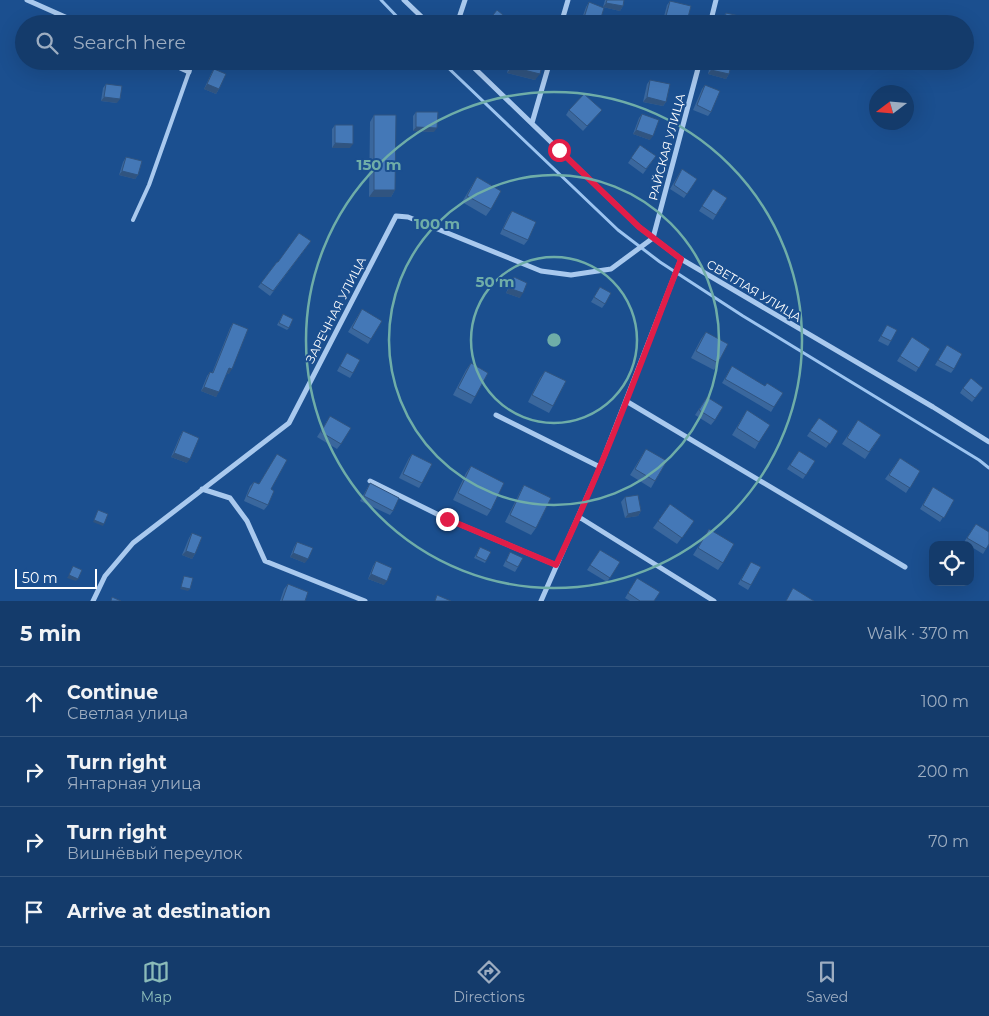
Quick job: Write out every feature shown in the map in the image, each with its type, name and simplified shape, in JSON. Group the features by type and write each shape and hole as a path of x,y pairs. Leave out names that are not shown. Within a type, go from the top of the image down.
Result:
{"street":[{"path":"27,0 61,15"},
{"path":"404,0 420,15"},
{"path":"460,15 464,0"},
{"path":"564,15 568,0"},
{"path":"712,15 716,0"},
{"path":"185,70 189,72"},
{"name":"СВЕТЛАЯ УЛИЦА","path":"477,70 639,227 681,259 989,442"},
{"path":"532,123 547,70"},
{"name":"РАЙСКАЯ УЛИЦА","path":"654,238 698,70"},
{"name":"ЗАРЕЧНАЯ УЛИЦА","path":"93,601 105,576 133,543 289,423 396,216 408,217 541,270 571,275 611,269 654,238"},
{"path":"541,601 600,467 681,259"},
{"path":"626,400 905,567"},
{"path":"496,415 600,467"},
{"path":"370,481 447,519 556,565"},
{"path":"202,489 230,498 247,521 265,561 366,601"},
{"path":"579,517 714,601"}],"lane":[{"path":"133,220 149,185 189,72"}],"building":[{"path":"607,0 624,0 623,6 606,3"},
{"path":"670,1 691,6 689,15 666,15"},
{"path":"589,2 604,8 602,15 585,15"},
{"path":"497,10 503,15 493,15"},
{"path":"214,70 226,74 219,89 207,84"},
{"path":"524,70 541,70 540,74"},
{"path":"711,70 730,70 729,74"},
{"path":"650,80 670,84 666,102 647,97"},
{"path":"106,84 122,86 120,99 104,97"},
{"path":"705,85 720,91 711,112 697,105"},
{"path":"584,94 602,110 587,126 569,110"},
{"path":"416,112 438,112 437,128 416,127"},
{"path":"642,114 659,120 653,136 636,130"},
{"path":"374,115 396,115 395,190 374,190"},
{"path":"335,125 353,125 353,144 335,143"},
{"path":"640,145 656,156 646,169 631,158"},
{"path":"126,157 142,161 138,175 122,171"},
{"path":"682,169 697,179 687,194 674,185"},
{"path":"477,177 501,191 491,209 467,196"},
{"path":"713,189 727,198 716,215 702,206"},
{"path":"512,211 536,222 528,240 503,229"},
{"path":"299,233 311,241 273,291 261,283"},
{"path":"514,277 527,283 523,293 509,288"},
{"path":"600,287 611,293 605,304 594,297"},
{"path":"362,309 382,321 371,339 352,328"},
{"path":"283,314 293,319 289,328 279,323"},
{"path":"233,323 248,329 232,369 229,368 219,392 204,387 210,372 213,373"},
{"path":"887,325 897,330 891,341 881,336"},
{"path":"706,332 728,344 718,363 696,351"},
{"path":"912,337 930,349 919,368 900,356"},
{"path":"947,345 962,354 954,369 938,360"},
{"path":"347,353 360,360 353,373 340,366"},
{"path":"471,363 488,373 475,397 458,388"},
{"path":"732,366 765,386 767,383 783,393 774,407 725,379"},
{"path":"545,371 566,381 553,406 532,395"},
{"path":"971,378 983,388 975,398 963,388"},
{"path":"707,397 723,407 715,420 699,410"},
{"path":"747,410 770,425 759,442 737,428"},
{"path":"330,416 351,428 341,444 321,432"},
{"path":"819,418 838,431 830,444 810,431"},
{"path":"858,420 881,435 869,452 847,438"},
{"path":"183,431 199,438 190,459 174,453"},
{"path":"646,449 667,461 655,481 635,469"},
{"path":"799,451 815,461 806,475 790,465"},
{"path":"277,454 287,460 271,489 274,491 268,505 247,496 254,482 259,484"},
{"path":"412,454 432,464 422,483 403,474"},
{"path":"900,458 920,471 910,488 889,475"},
{"path":"471,466 504,483 491,510 458,493"},
{"path":"370,483 399,498 393,511 364,496"},
{"path":"524,485 551,498 536,528 510,515"},
{"path":"933,487 954,500 944,518 923,505"},
{"path":"638,495 641,511 628,514 625,497"},
{"path":"670,504 694,521 682,538 658,521"},
{"path":"98,510 108,514 104,524 94,520"},
{"path":"976,524 989,532 989,544 986,549 967,538"},
{"path":"709,529 734,544 723,563 698,548"},
{"path":"192,533 202,537 195,554 186,551"},
{"path":"297,542 313,548 308,559 293,553"},
{"path":"480,547 491,552 486,561 476,556"},
{"path":"600,550 620,562 610,578 590,565"},
{"path":"510,552 523,558 518,567 506,561"},
{"path":"376,561 392,568 387,581 371,574"},
{"path":"751,562 761,567 751,585 741,580"},
{"path":"73,566 82,570 78,579 69,575"},
{"path":"184,576 193,578 190,589 181,587"},
{"path":"637,578 660,592 654,601 640,601 628,593"},
{"path":"288,584 308,592 305,601 282,601"},
{"path":"793,588 814,601 786,601"},
{"path":"437,595 451,601 435,601"},
{"path":"112,597 121,601 111,601"}],"waterway":[{"path":"381,0 395,15"},
{"path":"450,70 618,230 660,262 743,316 979,460 989,468"}],"route":[{"path":"447,519 556,565 600,467 681,259 639,227 559,150"}]}
